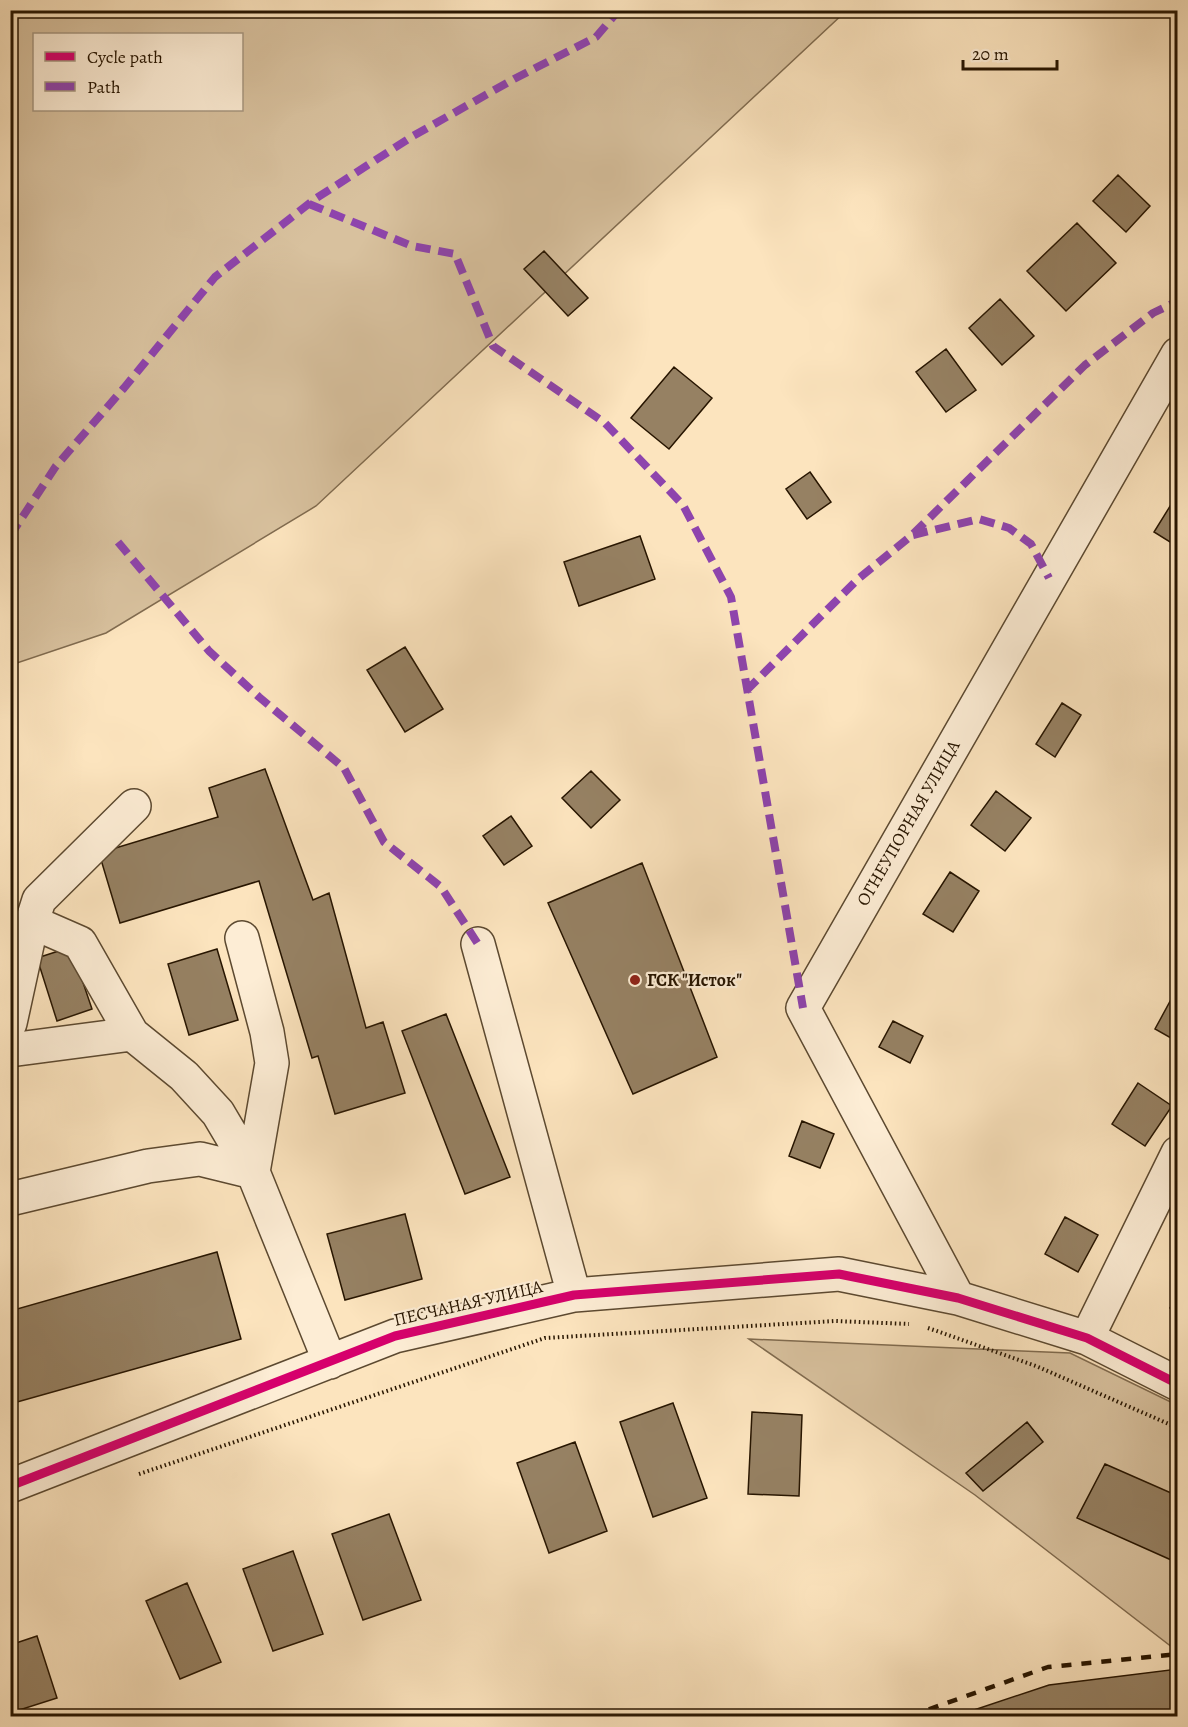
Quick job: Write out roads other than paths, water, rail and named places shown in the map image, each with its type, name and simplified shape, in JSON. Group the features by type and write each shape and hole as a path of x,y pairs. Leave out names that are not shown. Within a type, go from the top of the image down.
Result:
{"street":[{"name":"ОГНЕУПОРНАЯ УЛИЦА","path":"958,1298 803,1008 1178,354"},
{"path":"10,1023 39,900 134,806"},
{"path":"32,922 80,943 132,1034 184,1076 218,1113 253,1172 330,1362"},
{"path":"242,938 267,1032 272,1063 253,1172"},
{"path":"478,944 574,1295"},
{"path":"10,1050 132,1034"},
{"path":"1087,1338 1178,1153"},
{"path":"10,1199 148,1166 200,1159 253,1172"},
{"name":"ПЕСЧАНАЯ УЛИЦА","path":"10,1486 395,1336 574,1295 839,1274 958,1298 1087,1338 1178,1384"}],"railway":[{"path":"910,1716 1048,1667 1178,1654"}],"place":[{"name":"ГСК \"Исток\"","path":"635,980"}]}
